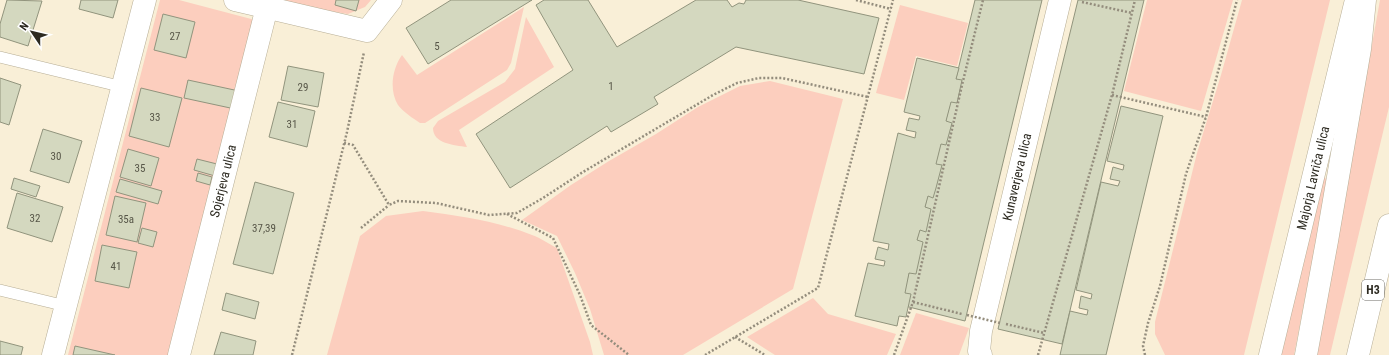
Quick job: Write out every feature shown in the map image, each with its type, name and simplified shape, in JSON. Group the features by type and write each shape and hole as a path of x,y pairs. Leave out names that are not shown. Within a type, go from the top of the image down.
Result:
{"main road":[{"path":"53,355 145,0"},
{"path":"235,0 367,31 391,0"},
{"name":"Kunaverjeva ulica","path":"981,355 979,351 980,331 1060,0"},
{"name":"Majorja Lavriča ulica","path":"1270,355 1356,0"},
{"path":"1306,355 1360,49 1364,0"},
{"name":"Sojerjeva ulica","path":"179,355 266,7"},
{"name":"H3","path":"1358,355 1389,225"}],"lane":[{"path":"0,57 123,87"},
{"path":"0,290 66,306"}],"path":[{"path":"856,0 891,9"},
{"path":"706,355 818,288 893,0"},
{"path":"894,355 913,302 962,85 983,0"},
{"path":"1038,355 1112,95 1135,0"},
{"path":"1145,355 1143,346 1160,286 1186,174 1206,118 1237,0"},
{"path":"1088,4 1132,13"},
{"path":"292,355 344,143 364,52 367,31"},
{"path":"361,228 389,205 398,201 436,203 489,215 517,213 582,172 713,95 737,83 759,78 782,78 868,97"},
{"path":"1112,95 1206,118"},
{"path":"344,143 353,145 389,205"},
{"path":"507,214 553,238 580,295 591,325 629,355"},
{"path":"913,302 956,312"},
{"path":"967,315 1000,323"},
{"path":"1010,325 1044,333"},
{"path":"735,337 765,355"}],"shaded area":[{"path":"160,0 179,0 255,20 168,355 68,355"},
{"path":"276,0 371,0 365,7 348,14"},
{"path":"1147,0 1233,0 1201,111 1124,91"},
{"path":"1242,0 1330,0 1244,355 1165,355 1155,334 1155,322 1197,153"},
{"path":"1380,0 1389,0 1389,107 1330,355 1316,355"},
{"path":"900,5 968,23 957,66 916,56 904,100 876,93"},
{"path":"524,7 511,63 507,70 425,123 420,123 408,115 398,105 393,93 393,80 396,67 402,55 417,75"},
{"path":"526,17 554,67 459,130 467,147 440,141 436,137 433,128 438,121 505,82 515,69"},
{"path":"770,81 843,99 793,289 683,355 604,355 590,309 557,236 522,220 571,185 698,107 740,86"},
{"path":"1324,177 1328,181 1294,355 1279,355 1320,184"},
{"path":"423,211 465,217 505,226 535,236 557,248 590,342 593,355 327,355 360,236 386,216"},
{"path":"813,298 828,314 896,334 887,355 775,355 747,337"},
{"path":"916,313 969,328 959,355 900,355"}],"building":[{"path":"7,0 42,1 28,46 0,37 0,24"},
{"path":"81,0 118,0 113,18 79,9"},
{"path":"336,0 359,0 356,11 335,5"},
{"path":"451,0 532,0 428,64 406,28"},
{"path":"544,0 588,0 617,47 696,0 727,0 732,7 739,3 744,4 746,0 798,0 879,18 864,74 736,47 654,97 658,104 611,132 607,126 510,188 476,134 573,70 536,5"},
{"path":"975,0 1042,0 965,321 901,305"},
{"path":"1078,0 1144,0 1062,344 998,329"},
{"path":"163,14 195,22 186,58 154,50"},
{"path":"917,58 959,68 956,79 962,80 957,103 951,102 946,121 952,123 946,145 941,144 936,164 942,165 936,188 933,198 928,196 925,207 931,209 926,232 920,230 917,240 923,242 916,274 909,273 905,293 911,294 906,317 899,316 897,326 855,316 868,263 884,266 885,261 875,259 878,247 888,250 889,244 873,241 898,133 915,138 916,132 906,130 909,118 919,120 920,116 904,112"},
{"path":"288,66 324,73 318,107 281,100"},
{"path":"0,78 21,85 9,125 0,122"},
{"path":"188,80 239,91 235,109 184,98"},
{"path":"141,88 182,98 169,147 129,136"},
{"path":"278,102 315,111 307,147 269,137"},
{"path":"1121,106 1163,116 1106,355 1060,355 1070,311 1087,315 1088,310 1079,308 1081,296 1091,299 1092,294 1076,290 1101,182 1118,186 1120,181 1110,179 1113,167 1123,170 1124,165 1107,161"},
{"path":"43,129 82,141 69,183 30,171"},
{"path":"128,149 159,158 151,186 120,177"},
{"path":"197,159 217,164 215,176 194,170"},
{"path":"198,173 212,177 210,185 196,181"},
{"path":"14,178 40,186 36,197 11,189"},
{"path":"120,179 162,191 158,204 116,192"},
{"path":"255,182 294,193 273,274 233,264"},
{"path":"17,193 63,207 52,242 7,228"},
{"path":"115,196 146,203 137,242 106,235"},
{"path":"142,228 157,232 153,247 138,243"},
{"path":"102,245 137,252 129,288 95,281"},
{"path":"226,293 259,302 255,319 222,310"},
{"path":"221,332 256,341 253,355 214,355"},
{"path":"0,341 23,347 21,355 0,355"},
{"path":"75,346 115,355 73,355"}]}
